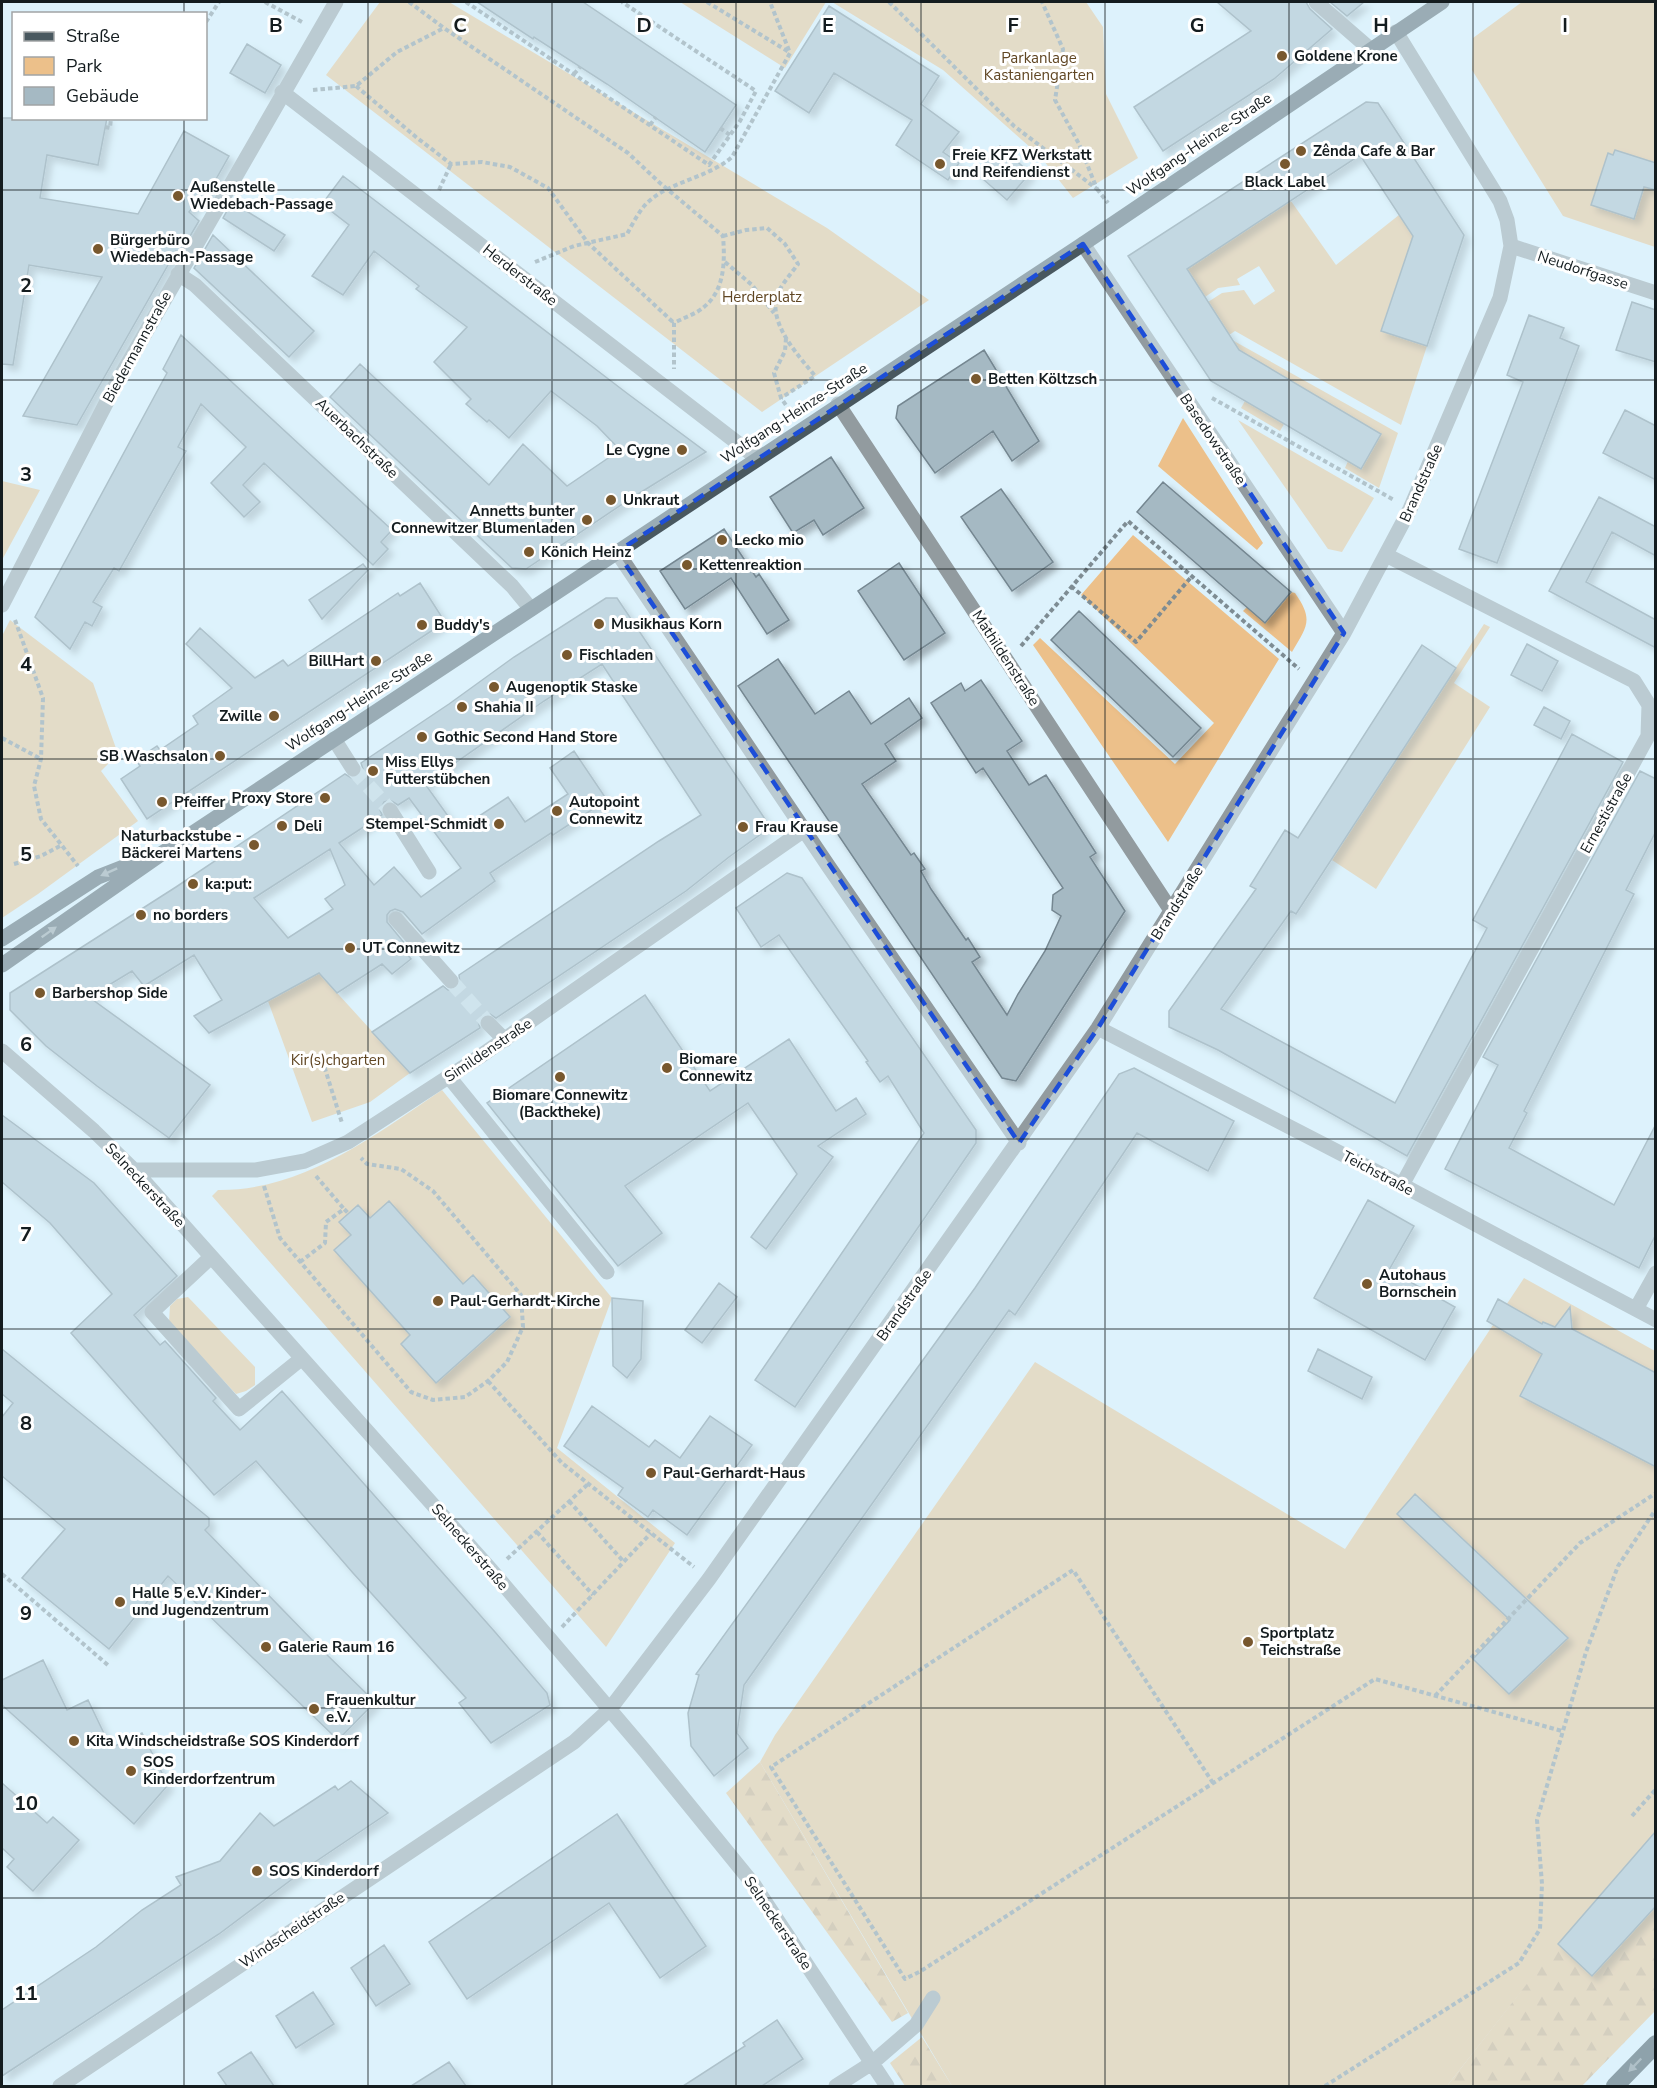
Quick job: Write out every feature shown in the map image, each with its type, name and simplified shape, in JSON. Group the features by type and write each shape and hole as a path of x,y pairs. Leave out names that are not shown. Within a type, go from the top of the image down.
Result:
{"highway":[{"path":"1615,2086 1656,2044"}],"main road":[{"name":"Wolfgang-Heinze-Straße","path":"2,965 164,852 1083,244 1442,2"},
{"name":"Wolfgang-Heinze-Straße","path":"2,939 91,881 112,870 164,852"}],"street":[{"name":"Biedermannstraße","path":"3,602 116,384 336,2"},
{"path":"1316,2 1370,49"},
{"name":"Brandstraße","path":"610,1709 709,1579 1098,1029 1344,633 1410,509 1500,298 1511,246 1507,220 1500,201 1396,32"},
{"name":"Herderstraße","path":"282,93 757,458"},
{"name":"Basedowstraße","path":"1083,244 1344,633"},
{"name":"Neudorfgasse","path":"1511,246 1656,293"},
{"name":"Auerbachstraße","path":"178,274 195,285 273,358 512,586 531,609"},
{"name":"Mathildenstraße","path":"838,404 1172,912"},
{"path":"617,552 1019,1143"},
{"name":"Ernestistraße","path":"1386,555 1634,681 1649,705 1648,736 1402,1185"},
{"path":"334,739 353,769"},
{"path":"390,810 429,872"},
{"name":"Simildenstraße","path":"134,1170 256,1170 305,1161 348,1142 505,1040 804,830"},
{"path":"396,919 451,981"},
{"path":"489,1023 505,1040"},
{"name":"Teichstraße","path":"1098,1029 1402,1185 1656,1320"},
{"name":"Selneckerstraße","path":"2,1051 94,1131 134,1170 492,1571 610,1709 754,1885 887,2086"},
{"path":"448,1077 607,1272"},
{"path":"211,1257 152,1312 239,1409 301,1359"},
{"path":"1636,1309 1656,1273"},
{"name":"Windscheidstraße","path":"60,2086 574,1742 610,1709"},
{"path":"836,2086 872,2063 915,2025 933,1998"}],"path":[{"path":"207,20 219,2"},
{"path":"265,2 318,32"},
{"path":"409,2 628,153 723,236 725,262 718,288 704,307 674,323"},
{"path":"466,2 709,165 756,91 622,2"},
{"path":"707,2 790,53"},
{"path":"770,2 790,53"},
{"path":"889,2 1014,126 1098,189 1079,144 1055,100 1063,49 1042,2"},
{"path":"502,26 505,21"},
{"path":"282,93 356,86 397,52 444,28"},
{"path":"514,270 574,246 627,234 645,205 668,189 721,166 732,157 790,53"},
{"path":"574,75 580,67"},
{"path":"356,86 451,164 482,162 510,167 548,188 588,243 674,323 675,347"},
{"path":"650,125 656,117"},
{"path":"105,128 110,128 111,120"},
{"path":"720,128 730,135"},
{"path":"431,207 451,164"},
{"path":"723,236 767,228 785,244 798,264 776,297 775,315"},
{"path":"725,262 752,285 775,315 786,338 815,376 781,398"},
{"path":"786,338 785,351 774,373 781,398 802,429"},
{"path":"1212,398 1410,509"},
{"path":"1009,662 1128,521 1314,682"},
{"path":"1071,586 1136,642 1192,576"},
{"path":"3,602 18,627 43,698 41,759 34,786 41,819 91,881"},
{"path":"2,738 41,759"},
{"path":"14,864 41,856 62,845"},
{"path":"256,1170 267,1191 280,1238 411,1392 433,1400 465,1397 488,1381 507,1362 523,1327 522,1295 433,1191 401,1169 367,1164 348,1142 320,1053"},
{"path":"305,1161 349,1214"},
{"path":"300,1262 326,1244 326,1222 344,1209"},
{"path":"488,1381 562,1463 686,1561"},
{"path":"492,1571 588,1484"},
{"path":"1435,1696 1580,1543 1656,1493"},
{"path":"569,1501 624,1562"},
{"path":"1325,2086 1519,1963 1540,1929 1542,1884 1537,1820 1586,1652 1618,1566 1656,1509"},
{"path":"537,1532 593,1595"},
{"path":"549,1640 651,1533"},
{"path":"1213,1783 1073,1570 771,1767 905,1979 1213,1783 1375,1679 1562,1731"},
{"path":"2,1574 109,1666"},
{"path":"1632,1816 1656,1789"}],"highlighted area":[{"path":"1083,244 1344,633 1098,1028 1019,1143 617,552"}],"green space":[{"name":"Herderplatz","path":"380,2 449,2 827,228 929,300 762,412 326,75"},
{"path":"680,2 826,2 785,68"},
{"name":"Parkanlage Kastaniengarten","path":"832,2 1086,2 1103,27 1106,94 1138,158 1073,198 1040,156 943,70"},
{"path":"1522,2 1655,2 1655,247 1563,216 1472,70 1473,38"},
{"path":"1291,201 1336,265 1399,215 1413,236 1381,330 1427,346 1401,425 1235,331 1229,335 1208,302 1222,293 1244,290 1254,305 1275,291 1259,266 1237,279 1240,285 1218,288 1205,297 1187,269"},
{"path":"1234,341 1398,433 1379,488 1345,468 1348,461 1361,469 1381,434 1230,345"},
{"path":"1245,401 1284,424 1280,431 1241,408"},
{"path":"1183,418 1263,543 1257,550 1158,466"},
{"path":"1238,420 1374,498 1342,552 1328,549"},
{"path":"2,481 40,490 2,560"},
{"path":"1133,535 1279,659 1168,842 1033,645 1040,638 1175,764 1214,723 1081,595"},
{"path":"1291,592 1295,593 1301,602 1306,617 1305,629 1292,652 1243,611 1247,607 1265,622"},
{"path":"10,620 93,683 118,754 101,771 138,821 2,918 2,636"},
{"path":"1484,624 1490,627 1454,683 1490,707 1376,889 1332,860"},
{"name":"Kir(s)chgarten","path":"319,973 410,1073 370,1102 312,1122 268,1001"},
{"path":"442,1090 612,1298 557,1448 675,1543 606,1647 212,1196 218,1190 249,1188 309,1171 364,1142"},
{"name":"Sportplatz Teichstraße","path":"1524,1278 1655,1351 1655,1906 1592,1976 1558,1945 1447,2086 952,2086 760,1762 775,1735 1035,1362 1345,1549"},
{"path":"188,1297 255,1367 255,1385 236,1394 169,1322 170,1306 177,1299"},
{"path":"760,1762 908,2013 892,2022 726,1793"},
{"path":"1655,1906 1655,2011 1582,2086 1447,2086 1558,1944 1592,1976"},
{"path":"922,2037 952,2086 905,2086 890,2063"}],"building":[{"path":"477,2 583,2 736,105 705,152 607,84"},
{"path":"1217,2 1306,2 1310,9 1332,29 1274,79 1163,151 1134,107 1251,31"},
{"path":"1330,2 1364,2 1347,16"},
{"path":"829,6 939,76 921,104 959,132 943,152 959,163 948,180 896,145 912,120 834,73 809,113 775,91"},
{"path":"247,44 281,65 265,93 230,73"},
{"path":"1366,102 1378,103 1464,235 1427,346 1381,331 1413,236 1360,155 1187,269 1239,350 1381,434 1361,469 1211,381 1128,256"},
{"path":"2,118 12,118 12,120 107,120 98,165 47,155 40,198 138,214 184,131 229,156 202,204 198,201 189,212 199,221 179,255 176,251 77,425 23,416 102,277 29,265 13,365 2,364"},
{"path":"1000,146 1030,173 1007,200 976,173"},
{"path":"1615,150 1656,163 1656,190 1644,187 1634,219 1591,205 1608,153 1613,155"},
{"path":"343,176 706,452 630,499 526,569 512,568 330,397 360,364 489,485 523,444 567,486 620,450 597,426 551,391 509,438 489,420 487,422 466,404 471,399 434,362 467,327 416,289 419,286 374,251 343,295 312,276 349,225 322,204"},
{"path":"232,202 285,235 274,251 223,218"},
{"path":"213,235 314,331 289,357 194,268"},
{"path":"1632,302 1656,310 1656,362 1616,350"},
{"path":"1529,315 1564,328 1560,338 1579,346 1497,563 1459,549 1523,382 1507,375"},
{"path":"181,335 392,530 381,542 388,549 373,565 264,463 243,485 260,502 244,517 211,483 246,447 201,404 178,447 186,451 119,571 114,568 93,602 102,607 92,626 85,622 70,649 35,617 167,373 163,369"},
{"path":"984,350 1039,441 1012,461 993,431 935,473 896,418 898,406"},
{"path":"1625,410 1656,426 1656,480 1603,453"},
{"path":"831,457 864,508 823,535 814,520 793,533 770,497"},
{"path":"1163,482 1291,592 1265,623 1137,512"},
{"path":"1001,489 1053,562 1012,591 961,517"},
{"path":"1599,497 1656,527 1656,556 1612,532 1586,582 1656,620 1656,648 1549,591"},
{"path":"724,529 756,577 759,574 789,620 767,634 731,578 685,609 660,571"},
{"path":"899,563 945,633 904,660 858,591"},
{"path":"363,564 368,570 322,619 309,600"},
{"path":"420,583 445,622 147,819 121,779 140,766 136,760 157,746 160,750 198,724 193,716 232,688 186,644 200,628 255,678 283,660 288,666 398,593 400,596"},
{"path":"606,598 617,598 765,819 761,834 686,891 496,1018 490,1014 482,1016 478,1021 480,1028 410,1073 372,1032 443,986 448,990 457,989 460,984 459,975 701,815 602,664 544,701 425,784 458,830 508,797 525,822 568,794 550,768 574,751 607,800 490,873 495,881 422,934 403,912 395,909 390,911 387,915 387,922 406,945 402,948 411,959 392,974 382,964 337,993 319,973 209,1033 194,1016 222,1000 194,955 144,986 132,971 89,997 210,1085 169,1138 46,1046 10,1010 10,993 176,887 345,774 353,779 359,777 363,769 361,763 514,657","holes":["409,798 461,868 421,897 394,867 374,885 339,843 382,815 380,810 384,802 390,800 398,805","330,849 345,885 325,899 333,909 288,938 254,898"]},
{"path":"1079,611 1201,728 1173,757 1051,640"},
{"path":"1527,644 1558,661 1542,691 1511,675"},
{"path":"1422,645 1456,668 1296,914 1291,911 1221,1009 1395,1103 1487,928 1473,920 1572,734 1623,762 1407,1156 1218,1050 1169,1027 1169,1011 1256,889 1250,886 1285,830 1298,838"},
{"path":"778,659 815,714 849,691 871,724 909,698 922,718 885,744 896,761 862,784 911,855 914,853 925,869 921,871 931,889 980,957 972,962 1007,1015 1045,951 1061,916 1052,910 1053,895 1063,888 983,768 976,773 931,703 961,683 965,691 981,680 1022,741 1007,751 1029,785 1046,775 1096,853 1090,857 1125,911 1016,1081 1002,1078 738,686"},
{"path":"1544,707 1570,721 1561,739 1534,725"},
{"path":"1640,771 1656,779 1656,831 1626,890 1634,894 1524,1111 1527,1113 1509,1148 1614,1205 1656,1124 1656,1234 1639,1268 1445,1169 1498,1065 1483,1057"},
{"path":"787,873 802,878 976,1130 976,1143 795,1407 755,1380 924,1133 888,1076 880,1082 866,1062 868,1061 779,935 761,947 736,908"},
{"path":"645,995 710,1091 789,1039 836,1111 856,1098 866,1114 818,1146 833,1157 766,1249 751,1237 797,1174 748,1103 625,1186 662,1233 618,1266 487,1103"},
{"path":"1134,1068 1234,1121 1208,1171 1137,1133 1015,1315 1009,1310 744,1685 737,1733 748,1748 714,1776 691,1746 688,1713 699,1675 696,1674 975,1288 1119,1074"},
{"path":"2,1115 94,1183 177,1276 134,1315 160,1345 165,1341 216,1398 213,1401 240,1430 282,1391 495,1632 547,1693 550,1705 491,1743 459,1703 466,1698 256,1461 214,1495 71,1333 112,1294 50,1223 2,1182"},
{"name":"Autohaus Bornschein","path":"1368,1200 1414,1226 1389,1270 1455,1307 1425,1360 1314,1298"},
{"name":"Paul-Gerhardt-Kirche","path":"389,1201 463,1284 473,1275 510,1317 436,1383 401,1344 410,1335 334,1250 351,1235 339,1222 358,1205 370,1218"},
{"path":"719,1283 737,1297 702,1343 685,1330"},
{"path":"612,1298 643,1301 641,1359 627,1378 613,1366"},
{"path":"1498,1299 1542,1324 1543,1322 1555,1327 1570,1307 1572,1329 1656,1373 1656,1467 1520,1396 1542,1354 1487,1321"},
{"path":"2,1349 209,1518 209,1526 205,1530 375,1702 338,1740 168,1576 109,1649 22,1578 65,1529 2,1476 2,1417 13,1403 2,1394"},
{"path":"1318,1349 1372,1377 1362,1399 1308,1371"},
{"name":"Paul-Gerhardt-Haus","path":"592,1406 649,1447 655,1440 680,1458 710,1416 752,1445 687,1535 653,1510 648,1517 618,1495 623,1488 564,1446"},
{"path":"1415,1494 1568,1638 1509,1694 1473,1659 1510,1620 1397,1514"},
{"name":"Kita Windscheidstraße SOS Kinderdorf","path":"43,1660 67,1710 88,1700 111,1748 142,1733 168,1785 134,1824 2,1705 2,1680"},
{"path":"351,1781 388,1813 315,1862 219,1934 2,2076 2,2010 96,1947 142,1910 181,1885 176,1877 220,1861 260,1813 274,1826 335,1786 338,1790"},
{"path":"2,1783 47,1823 53,1817 79,1840 33,1891 7,1867 14,1859 2,1848"},
{"path":"617,1814 706,1946 660,1978 609,1903 467,1999 429,1942"},
{"path":"1656,1831 1656,1906 1592,1976 1558,1944"},
{"path":"384,1945 410,1984 376,2006 351,1968"},
{"path":"313,1992 334,2024 296,2048 276,2016"},
{"path":"777,2020 803,2059 762,2086 683,2086 745,2046 743,2043"},
{"path":"251,2052 274,2086 227,2086 218,2073"},
{"path":"449,2062 466,2086 411,2086"}],"tunnel":[{"path":"353,769 390,810"},
{"path":"451,981 488,1023"}],"place":[{"name":"Goldene Krone","path":"1282,56"},
{"name":"Zênda Cafe & Bar","path":"1301,151"},
{"name":"Freie KFZ Werkstatt und Reifendienst","path":"940,164"},
{"name":"Black Label","path":"1285,164"},
{"name":"Außenstelle Wiedebach-Passage","path":"178,196"},
{"name":"Bürgerbüro Wiedebach-Passage","path":"98,249"},
{"name":"Betten Költzsch","path":"976,379"},
{"name":"Le Cygne","path":"682,450"},
{"name":"Unkraut","path":"611,500"},
{"name":"Annetts bunter Connewitzer Blumenladen","path":"587,520"},
{"name":"Lecko mio","path":"722,540"},
{"name":"Könich Heinz","path":"529,552"},
{"name":"Kettenreaktion","path":"687,565"},
{"name":"Musikhaus Korn","path":"599,624"},
{"name":"Buddy's","path":"422,625"},
{"name":"Fischladen","path":"567,655"},
{"name":"BillHart","path":"376,661"},
{"name":"Augenoptik Staske","path":"494,687"},
{"name":"Shahia II","path":"462,707"},
{"name":"Zwille","path":"274,716"},
{"name":"Gothic Second Hand Store","path":"422,737"},
{"name":"SB Waschsalon","path":"220,756"},
{"name":"Miss Ellys Futterstübchen","path":"373,771"},
{"name":"Proxy Store","path":"325,798"},
{"name":"Pfeiffer","path":"162,802"},
{"name":"Autopoint Connewitz","path":"557,811"},
{"name":"Stempel-Schmidt","path":"499,824"},
{"name":"Deli","path":"282,826"},
{"name":"Frau Krause","path":"743,827"},
{"name":"Naturbackstube - Bäckerei Martens","path":"254,845"},
{"name":"ka:put:","path":"193,884"},
{"name":"no borders","path":"141,915"},
{"name":"UT Connewitz","path":"350,948"},
{"name":"Barbershop Side","path":"40,993"},
{"name":"Biomare Connewitz","path":"667,1068"},
{"name":"Biomare Connewitz (Backtheke)","path":"560,1077"},
{"name":"Autohaus Bornschein","path":"1367,1284"},
{"name":"Paul-Gerhardt-Kirche","path":"438,1301"},
{"name":"Paul-Gerhardt-Haus","path":"651,1473"},
{"name":"Halle 5 e.V. Kinder- und Jugendzentrum","path":"120,1602"},
{"name":"Sportplatz Teichstraße","path":"1248,1642"},
{"name":"Galerie Raum 16","path":"266,1647"},
{"name":"Frauenkultur e.V.","path":"314,1709"},
{"name":"Kita Windscheidstraße SOS Kinderdorf","path":"74,1741"},
{"name":"SOS Kinderdorfzentrum","path":"131,1771"},
{"name":"SOS Kinderdorf","path":"257,1871"}]}
